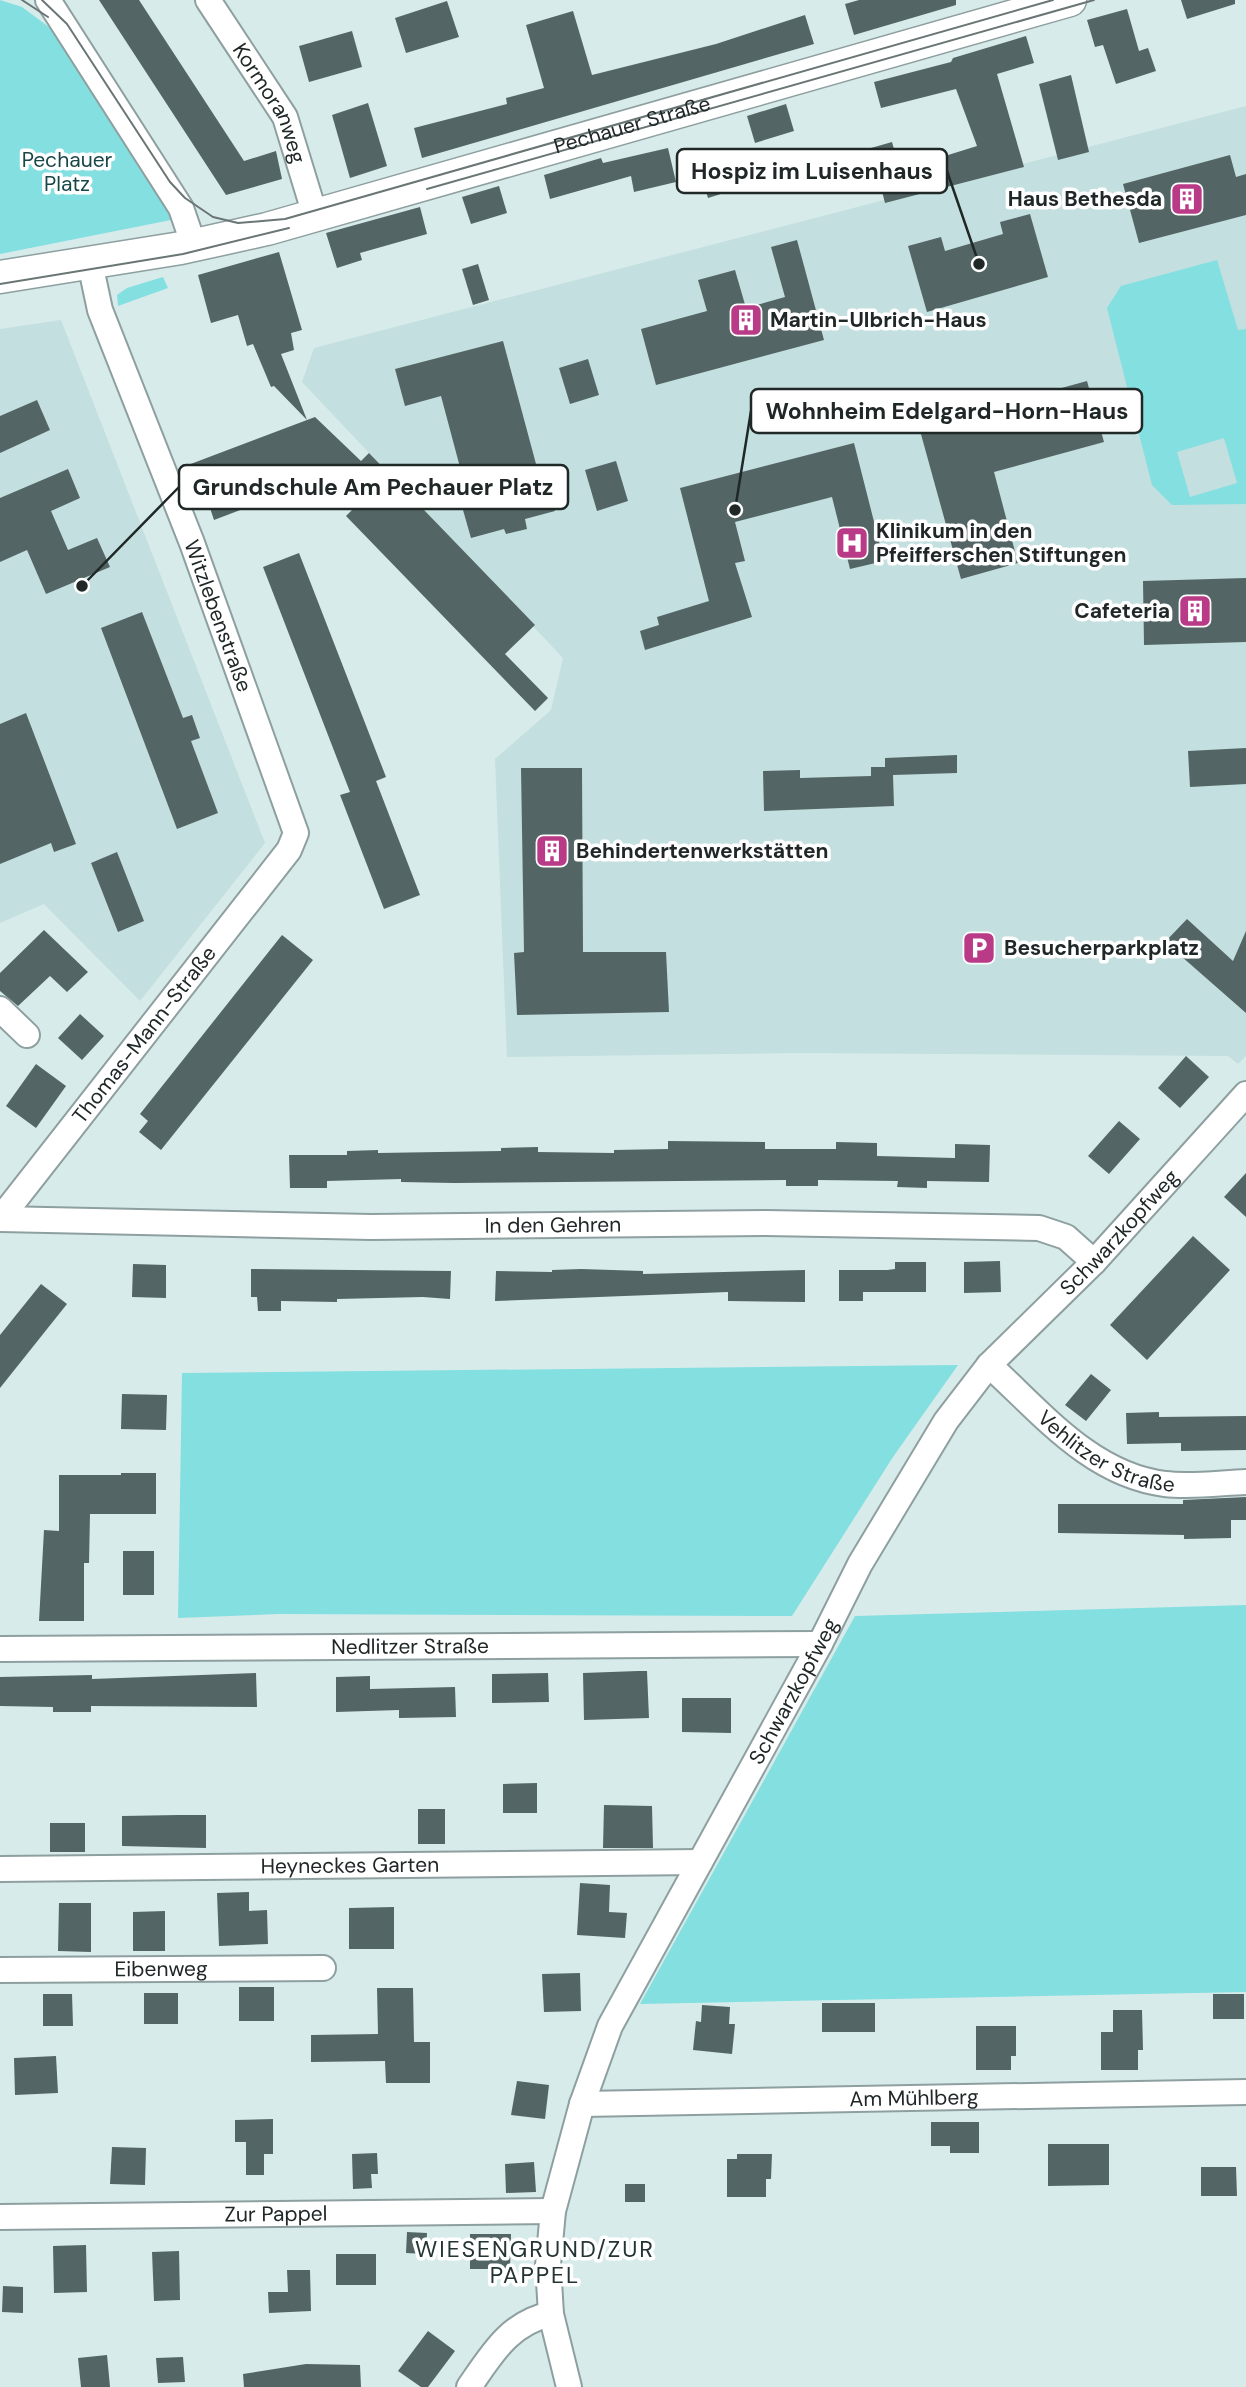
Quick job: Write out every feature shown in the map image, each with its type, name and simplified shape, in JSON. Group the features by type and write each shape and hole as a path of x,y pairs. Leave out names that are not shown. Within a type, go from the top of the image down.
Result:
{"main road":[{"name":"Pechauer Straße","path":"194,246 315,215 1070,0"},
{"path":"0,277 194,246"}],"street":[{"path":"48,0 181,208 194,246"},
{"name":"Kormoranweg","path":"208,0 281,108 293,136 315,215"},
{"name":"Witzlebenstraße","path":"90,263 100,310 192,543 295,827 295,840 289,850"},
{"name":"Thomas-Mann-Straße","path":"0,1219 289,850"},
{"path":"0,1009 27,1035"},
{"name":"Schwarzkopfweg","path":"569,2387 551,2314 548,2265 553,2211 582,2104 610,2026 820,1644 860,1564 913,1471 946,1421 989,1365 1094,1262 1246,1094"},
{"name":"In den Gehren","path":"0,1219 371,1227 766,1223 1039,1228 1066,1237 1094,1262"},
{"name":"Vehlitzer Straße","path":"989,1365 1081,1449 1118,1473 1166,1484 1246,1482"},
{"name":"Nedlitzer Straße","path":"0,1648 820,1644"},
{"name":"Heyneckes Garten","path":"0,1869 700,1862"},
{"name":"Eibenweg","path":"0,1970 323,1968"},
{"name":"Am Mühlberg","path":"582,2104 1246,2092"},
{"name":"Zur Pappel","path":"0,2217 553,2211"},
{"path":"469,2387 505,2337 531,2319 551,2314"}],"shaded area":[{"name":"Klinikum in den Pfeifferschen Stiftungen","path":"1246,106 1246,1056 1238,1064 1228,1056 799,1053 507,1057 495,759 551,710 563,658 302,382 314,348"},
{"path":"61,320 265,843 140,1001 44,904 0,923 0,329"}],"green space":[{"name":"Pechauer Platz","path":"0,0 22,7 53,30 167,206 171,220 0,254"},
{"path":"1217,260 1238,330 1246,329 1246,504 1172,505 1152,485 1107,308 1121,286","holes":["1224,438 1237,483 1190,497 1177,452"]},
{"path":"163,277 168,288 118,306 117,295 127,288"},
{"path":"958,1365 893,1457 792,1616 279,1614 178,1618 182,1373"},
{"path":"1246,1605 1246,1992 640,2004 855,1616"}],"building":[{"path":"99,0 139,0 244,161 276,151 282,179 226,195"},
{"path":"859,0 956,0 956,5 854,35 845,4"},
{"path":"1181,0 1235,0 1235,4 1187,19"},
{"path":"447,1 459,37 406,53 395,18"},
{"path":"1127,9 1139,51 1148,48 1156,71 1116,84 1103,45 1095,47 1087,20"},
{"path":"573,11 592,75 716,44 805,15 814,44 422,158 414,128 507,104 506,98 544,88 526,25"},
{"path":"352,31 362,67 309,82 299,46"},
{"path":"1026,36 1034,63 997,74 1024,167 885,203 871,148 892,142 900,170 977,146 956,89 881,108 874,82 951,62 953,58"},
{"path":"1071,75 1089,152 1058,160 1039,84"},
{"path":"368,103 387,166 350,178 332,115"},
{"path":"786,104 794,131 755,143 747,116"},
{"path":"668,148 676,182 634,192 631,176 550,199 544,175 601,158 603,163"},
{"name":"Haus Bethesda","path":"1230,155 1236,177 1246,174 1246,215 1139,243 1123,184"},
{"path":"727,159 737,189 708,198 699,169"},
{"path":"499,186 507,213 471,224 462,197"},
{"path":"420,207 427,234 360,253 362,260 337,268 326,233"},
{"path":"1030,214 1048,277 927,312 908,246 941,237 945,251 1003,234 1000,222"},
{"name":"Martin-Ulbrich-Haus","path":"797,240 824,340 656,385 641,329 707,311 698,280 735,270 746,308 785,297 771,247"},
{"path":"279,252 302,330 291,333 294,350 281,354 307,420 274,386 271,387 253,344 247,346 238,315 211,323 198,275"},
{"path":"478,264 489,300 473,305 462,269"},
{"path":"503,341 543,490 549,489 555,511 525,519 527,529 506,534 504,529 471,538 461,503 469,501 441,396 405,406 395,369"},
{"path":"588,359 599,395 570,404 559,368"},
{"path":"1087,381 1104,442 994,472 1018,563 961,579 919,427"},
{"path":"37,400 50,430 0,453 0,416"},
{"path":"315,417 361,461 369,453 535,625 505,654 548,698 535,711 346,516 375,487 356,466 214,520 208,502 203,504 188,465"},
{"path":"854,443 884,561 850,569 832,497 735,522 745,561 735,563 752,617 645,650 640,631 659,625 657,617 709,601 680,488"},
{"path":"616,461 628,501 597,511 585,470"},
{"path":"68,469 80,498 51,511 68,550 97,538 110,567 46,594 27,550 0,562 0,498"},
{"path":"299,553 386,777 376,781 420,895 384,909 340,795 350,792 263,567"},
{"name":"Cafeteria","path":"1246,578 1246,642 1144,645 1143,581"},
{"path":"142,612 183,718 192,715 200,738 191,741 218,813 177,829 101,628"},
{"path":"26,713 76,844 54,852 51,843 0,864 0,724"},
{"path":"1246,748 1246,784 1190,787 1188,751"},
{"name":"Behindertenwerkstätten","path":"957,755 957,773 893,775 894,806 764,811 763,771 800,770 800,778 871,776 871,767 885,767 885,758"},
{"name":"Behindertenwerkstätten","path":"521,768 582,768 583,952 666,952 669,1012 517,1015 514,953 524,952"},
{"path":"117,852 144,921 118,932 91,863"},
{"path":"1187,919 1233,961 1246,931 1246,1013 1165,942"},
{"path":"44,930 88,972 67,992 50,976 18,1006 0,991 0,973"},
{"path":"282,935 313,960 161,1150 139,1132 148,1121 140,1114"},
{"path":"80,1014 104,1036 82,1060 58,1038"},
{"path":"1186,1056 1209,1077 1180,1108 1158,1088"},
{"path":"36,1064 66,1086 36,1128 6,1106"},
{"path":"1119,1121 1140,1139 1109,1174 1088,1156"},
{"path":"668,1141 765,1142 765,1149 836,1149 836,1142 877,1143 877,1156 955,1158 955,1144 990,1145 989,1182 927,1181 927,1188 897,1187 898,1181 818,1180 818,1186 786,1186 786,1180 454,1183 401,1182 401,1179 327,1181 327,1188 290,1188 289,1155 347,1155 347,1151 378,1150 378,1153 501,1151 501,1148 538,1147 538,1152 614,1153 614,1150 668,1149"},
{"path":"1246,1173 1246,1217 1224,1197"},
{"path":"1193,1236 1230,1270 1147,1360 1110,1325"},
{"path":"1000,1261 1001,1292 964,1293 964,1262"},
{"path":"895,1262 926,1262 926,1292 863,1292 863,1301 839,1301 839,1270 895,1269"},
{"path":"133,1264 166,1265 166,1298 132,1297"},
{"path":"251,1269 451,1271 450,1299 423,1297 337,1299 337,1302 281,1301 281,1311 258,1311 257,1297 251,1297"},
{"path":"581,1269 643,1271 643,1274 805,1270 805,1302 728,1301 728,1292 495,1301 496,1271 552,1272"},
{"path":"41,1284 67,1304 0,1388 0,1335"},
{"path":"1091,1374 1111,1390 1086,1421 1065,1405"},
{"path":"122,1394 167,1395 166,1430 121,1429"},
{"path":"1159,1412 1159,1417 1246,1416 1246,1450 1181,1451 1181,1443 1127,1444 1126,1413"},
{"path":"156,1473 156,1514 90,1514 89,1563 84,1563 84,1621 39,1621 44,1530 59,1531 59,1475"},
{"path":"1246,1497 1246,1520 1231,1520 1231,1538 1184,1539 1184,1535 1058,1533 1058,1504 1183,1504 1183,1500"},
{"path":"123,1551 154,1551 154,1595 123,1595"},
{"path":"647,1671 649,1718 584,1720 583,1673"},
{"path":"256,1673 257,1707 91,1706 91,1712 53,1712 53,1707 0,1706 0,1677 92,1675 92,1679"},
{"path":"548,1673 549,1702 492,1703 492,1674"},
{"path":"370,1676 370,1689 455,1687 456,1717 399,1718 399,1710 336,1712 336,1677"},
{"path":"682,1698 731,1698 731,1733 682,1732"},
{"path":"537,1783 537,1813 503,1813 503,1784"},
{"path":"604,1805 652,1806 653,1848 603,1848"},
{"path":"418,1809 445,1809 445,1844 418,1844"},
{"path":"206,1815 206,1848 122,1846 122,1816"},
{"path":"50,1823 85,1823 85,1852 50,1852"},
{"path":"580,1883 610,1885 609,1912 627,1913 625,1938 577,1935"},
{"path":"249,1892 249,1911 267,1910 268,1944 219,1946 217,1893"},
{"path":"59,1903 91,1903 91,1952 58,1951"},
{"path":"394,1907 394,1949 349,1949 349,1908"},
{"path":"165,1911 165,1951 133,1951 133,1912"},
{"path":"580,1973 581,2011 544,2012 542,1974"},
{"path":"239,1987 274,1987 274,2021 239,2021"},
{"path":"377,1988 413,1988 414,2042 430,2042 430,2083 386,2083 385,2061 311,2062 311,2035 378,2034"},
{"path":"144,1993 178,1993 178,2024 144,2024"},
{"path":"43,1994 72,1994 73,2026 43,2026"},
{"path":"1213,1994 1244,1994 1244,2019 1213,2019"},
{"path":"822,2003 875,2003 875,2032 822,2032"},
{"path":"702,2005 730,2007 729,2024 735,2024 732,2054 693,2050 696,2021 701,2022"},
{"path":"1113,2010 1142,2010 1143,2050 1138,2050 1138,2070 1101,2070 1101,2032 1113,2032"},
{"path":"976,2026 1016,2026 1016,2056 1011,2056 1011,2070 976,2070"},
{"path":"56,2056 58,2093 15,2095 14,2058"},
{"path":"517,2081 549,2085 545,2119 511,2115"},
{"path":"273,2119 273,2154 264,2154 264,2175 246,2175 246,2142 235,2142 235,2120"},
{"path":"931,2122 979,2122 979,2153 950,2153 950,2146 931,2146"},
{"path":"1048,2144 1109,2144 1109,2185 1048,2186"},
{"path":"112,2147 146,2148 145,2185 110,2184"},
{"path":"377,2153 378,2174 371,2174 372,2188 353,2189 352,2154"},
{"path":"737,2154 772,2154 771,2179 766,2179 766,2197 727,2197 727,2159 737,2159"},
{"path":"534,2162 536,2192 506,2193 505,2164"},
{"path":"1201,2167 1236,2167 1237,2196 1201,2196"},
{"path":"625,2184 645,2184 645,2202 625,2202"},
{"path":"407,2232 427,2233 426,2254 406,2253"},
{"path":"470,2234 511,2234 510,2269 470,2269"},
{"path":"86,2245 87,2292 54,2293 53,2246"},
{"path":"179,2251 180,2300 154,2301 152,2252"},
{"path":"336,2254 376,2254 376,2285 336,2285"},
{"path":"287,2270 310,2270 311,2311 269,2313 268,2292 288,2292"},
{"path":"3,2286 23,2287 23,2313 2,2312"},
{"path":"428,2331 455,2351 428,2387 421,2387 398,2371"},
{"path":"107,2355 110,2387 81,2387 78,2358"},
{"path":"183,2357 185,2382 158,2383 156,2358"},
{"path":"306,2364 360,2365 361,2387 244,2387 243,2374"}],"tram line":[{"path":"22,0 48,17"},
{"path":"42,0 67,24 170,182 185,198 213,217 238,223 285,219 1053,0"},
{"path":"427,189 1094,0"},
{"path":"0,284 183,254 289,228"}],"place":[{"name":"Haus Bethesda","path":"1187,199"},
{"name":"Hospiz im Luisenhaus","path":"979,264"},
{"name":"Martin-Ulbrich-Haus","path":"746,320"},
{"name":"Wohnheim Edelgard-Horn-Haus","path":"735,510"},
{"name":"Klinikum in den Pfeifferschen Stiftungen","path":"852,543"},
{"name":"Grundschule Am Pechauer Platz","path":"82,586"},
{"name":"Cafeteria","path":"1195,611"},
{"name":"Behindertenwerkstätten","path":"552,851"},
{"name":"Besucherparkplatz","path":"979,948"}],"district":[{"name":"WIESENGRUND/ZUR PAPPEL","path":"535,2262"}]}
